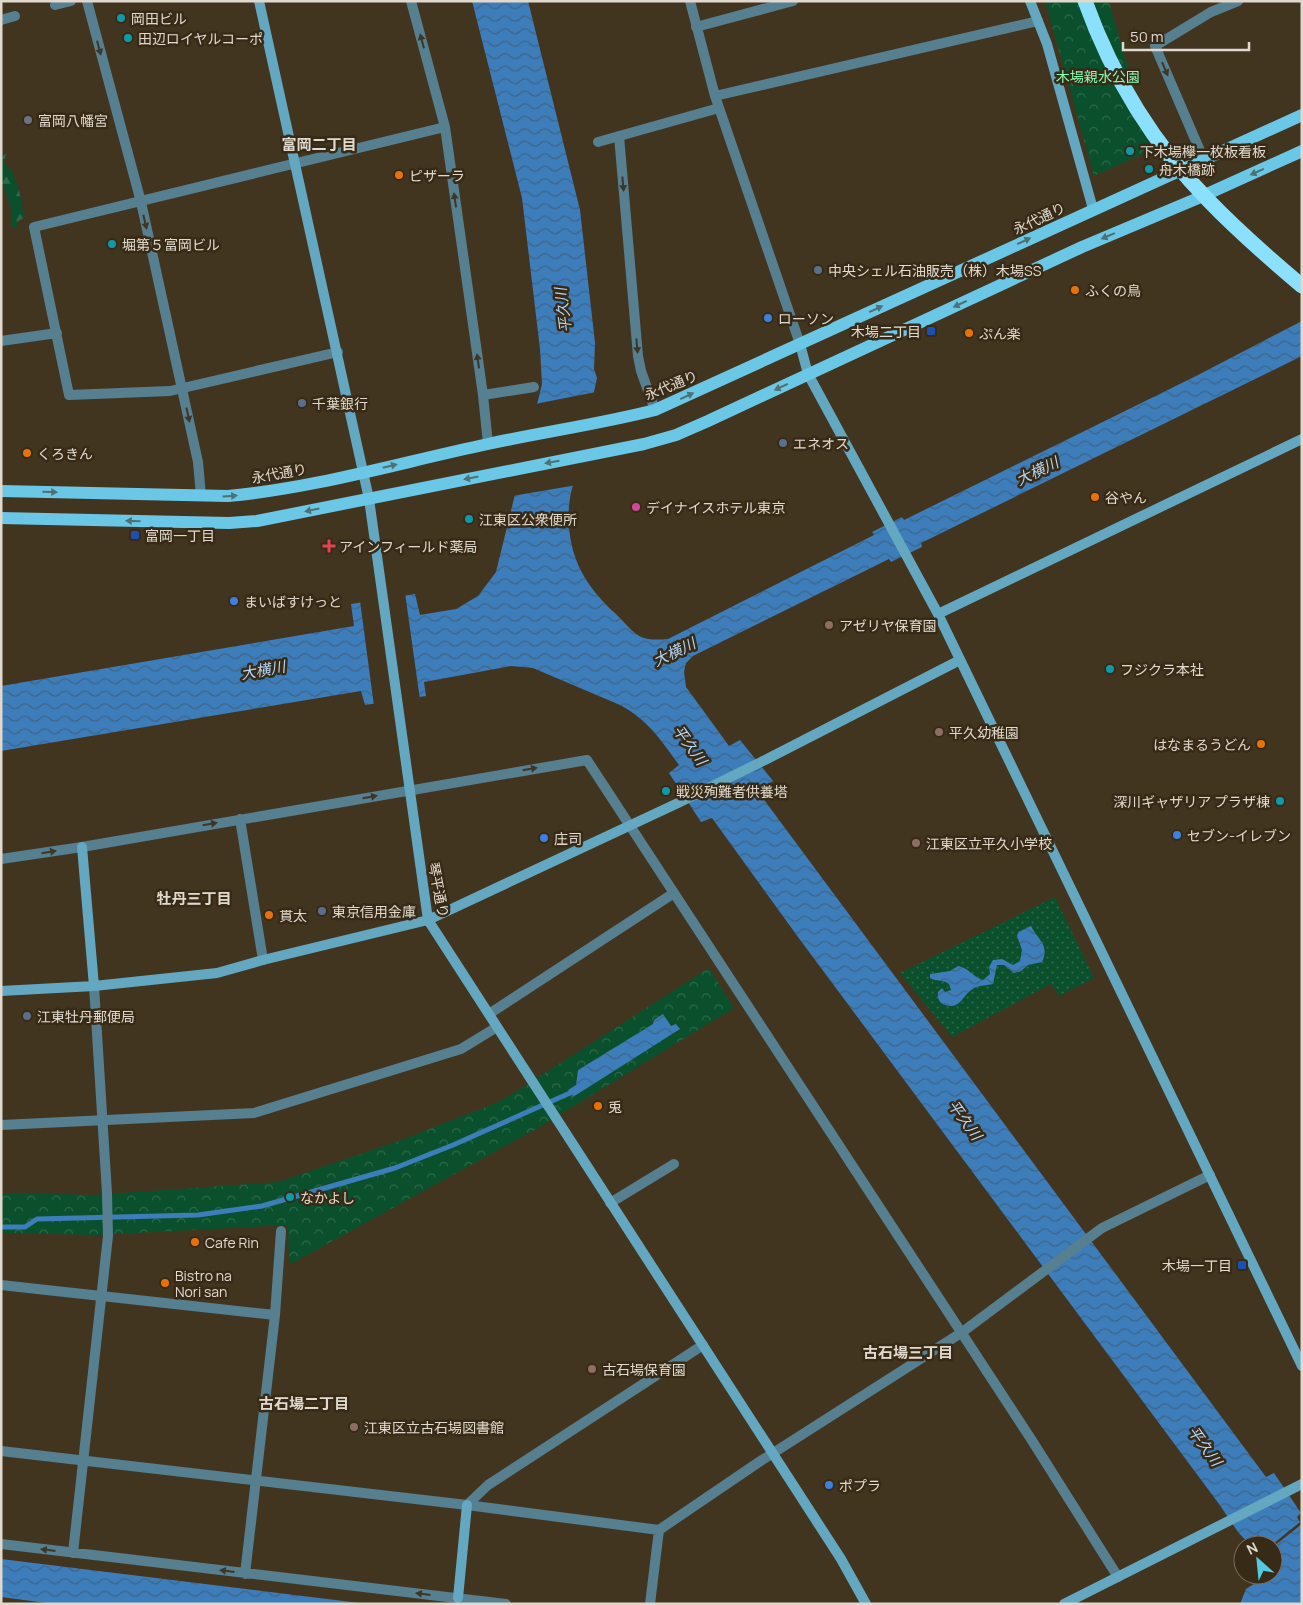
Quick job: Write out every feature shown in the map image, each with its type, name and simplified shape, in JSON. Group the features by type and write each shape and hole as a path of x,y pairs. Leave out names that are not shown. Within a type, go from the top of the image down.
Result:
{"highway":[{"path":"1086,1 1103,44 1121,81 1162,144 1211,200 1302,282"},
{"path":"1086,1 1115,73 1161,145 1208,201 1302,286"}],"main road":[{"name":"永代通り","path":"1,491 201,496 258,493 655,410 1302,115"},
{"path":"1,518 229,523 277,518 644,444 676,435 1082,247 1196,199 1302,151"}],"street":[{"path":"55,5 71,1"},
{"path":"87,1 141,202 198,462 201,496"},
{"name":"琴平通り","path":"259,1 369,499 428,920 703,1345 840,1559 866,1604"},
{"path":"411,1 445,127 483,394 488,444"},
{"path":"690,1 715,96 800,344 808,374 938,614 1302,1366"},
{"path":"696,27 793,1"},
{"path":"1030,1 1047,44 1093,209"},
{"path":"1204,160 1156,46 1211,12 1238,1"},
{"path":"1,20 15,16"},
{"path":"715,96 1038,21"},
{"path":"598,142 719,108"},
{"path":"338,352 170,391 69,394 34,227 445,127"},
{"path":"619,136 638,356 641,371 655,410"},
{"path":"1,341 57,333"},
{"path":"483,394 534,387"},
{"path":"938,614 1302,439"},
{"path":"1,991 94,986 217,973 428,920 678,803 960,660"},
{"path":"1,859 82,847 587,760 1031,1439 1118,1577"},
{"path":"240,819 264,960"},
{"path":"73,1553 108,1236 94,986 82,847"},
{"path":"489,1014 674,893"},
{"path":"1,1125 254,1113 461,1049 497,1027"},
{"path":"610,1203 674,1164"},
{"path":"1,1452 467,1505 658,1530 772,1454 961,1333 1102,1228 1210,1175"},
{"path":"245,1574 275,1315 281,1231"},
{"path":"1,1285 275,1315"},
{"path":"458,1598 467,1505 488,1485 703,1345"},
{"path":"1064,1604 1297,1487"},
{"path":"650,1604 658,1530"},
{"path":"1,1544 506,1604"}],"green space":[{"name":"木場親水公園","path":"1045,1 1109,1 1151,150 1094,176"},
{"path":"6,154 4,163 16,181 22,204 24,218 18,221 18,228 12,228 11,208 1,179 1,155"},
{"path":"1055,897 1094,978 1059,996 1051,984 952,1037 900,973"},
{"path":"709,968 734,1008 538,1128 289,1265 288,1225 96,1235 1,1233 1,1193 94,1195 278,1182 399,1141 501,1101"}],"water":[{"path":"472,1 528,1 580,210 595,343 594,369 597,378 570,500 570,538 579,566 594,591 633,631 643,638 668,639 874,535 872,532 902,517 904,520 1198,375 1302,321 1302,356 921,543 922,547 891,562 889,559 693,656 686,663 684,672 686,687 729,746 740,740 773,781 759,793 1266,1477 1274,1473 1301,1513 1297,1517 1300,1522 1283,1536 1241,1535 1238,1532 712,818 701,822 669,773 679,765 653,731 630,711 533,668 511,666 424,682 426,696 365,705 361,691 1,751 1,686 354,626 351,604 415,594 420,615 456,609 478,596 496,572 542,384 540,349 522,198"},
{"path":"1031,926 1044,947 1045,951 1042,962 1028,965 1021,971 1014,973 1004,965 997,965 993,984 974,988 958,1004 950,1006 940,1002 938,992 942,988 945,992 951,990 949,984 930,978 930,974 950,971 958,966 983,980 990,974 989,967 993,960 1002,959 1013,965 1020,961 1022,950 1017,936 1018,932"},
{"path":"663,1014 671,1026 676,1024 680,1029 573,1097 568,1090 576,1085 578,1070 653,1024 654,1020"},
{"path":"1302,1524 1302,1604 1240,1604 1246,1589 1252,1585 1283,1585 1283,1539"},
{"path":"1,1559 368,1604 54,1604 1,1597"}],"pier":[{"path":"596,392 577,485 512,496 535,404"},
{"path":"405,593 420,700 374,706 360,601"}],"waterway":[{"path":"1,1227 25,1227 37,1219 198,1215 262,1206 395,1168 453,1145 570,1093"}],"place":[{"name":"岡田ビル","path":"121,18"},
{"name":"田辺ロイヤルコーポ","path":"128,38"},
{"name":"富岡八幡宮","path":"28,120"},
{"name":"下木場欅一枚板看板","path":"1130,151"},
{"name":"舟木橋跡","path":"1149,169"},
{"name":"ピザーラ","path":"399,175"},
{"name":"堀第５富岡ビル","path":"112,244"},
{"name":"中央シェル石油販売（株）木場SS","path":"818,270"},
{"name":"ふくの鳥","path":"1075,290"},
{"name":"ローソン","path":"768,318"},
{"name":"木場二丁目","path":"931,331"},
{"name":"ぷん楽","path":"969,333"},
{"name":"千葉銀行","path":"302,403"},
{"name":"エネオス","path":"783,443"},
{"name":"くろきん","path":"27,453"},
{"name":"谷やん","path":"1095,497"},
{"name":"デイナイスホテル東京","path":"636,507"},
{"name":"江東区公衆便所","path":"469,519"},
{"name":"富岡一丁目","path":"135,535"},
{"name":"アインフィールド薬局","path":"329,546"},
{"name":"まいばすけっと","path":"234,601"},
{"name":"アゼリヤ保育園","path":"829,625"},
{"name":"フジクラ本社","path":"1110,669"},
{"name":"平久幼稚園","path":"939,732"},
{"name":"はなまるうどん","path":"1261,744"},
{"name":"戦災殉難者供養塔","path":"666,791"},
{"name":"深川ギャザリア プラザ棟","path":"1280,801"},
{"name":"セブン-イレブン","path":"1177,835"},
{"name":"庄司","path":"544,838"},
{"name":"江東区立平久小学校","path":"916,843"},
{"name":"東京信用金庫","path":"322,911"},
{"name":"貫太","path":"269,915"},
{"name":"江東牡丹郵便局","path":"27,1016"},
{"name":"兎","path":"598,1106"},
{"name":"なかよし","path":"290,1197"},
{"name":"Cafe Rin","path":"195,1242"},
{"name":"木場一丁目","path":"1242,1265"},
{"name":"Bistro na Nori san","path":"165,1283"},
{"name":"古石場保育園","path":"592,1369"},
{"name":"江東区立古石場図書館","path":"354,1427"},
{"name":"ポプラ","path":"829,1485"}],"district":[{"name":"富岡二丁目","path":"319,144"},
{"name":"牡丹三丁目","path":"194,898"},
{"name":"古石場三丁目","path":"908,1352"},
{"name":"古石場二丁目","path":"304,1403"}],"water label":[{"name":"平久川","path":"563,310"},
{"name":"大横川","path":"1037,471"},
{"name":"大横川","path":"674,652"},
{"name":"大横川","path":"263,670"},
{"name":"平久川","path":"690,745"},
{"name":"平久川","path":"965,1120"},
{"name":"平久川","path":"1205,1446"}]}
